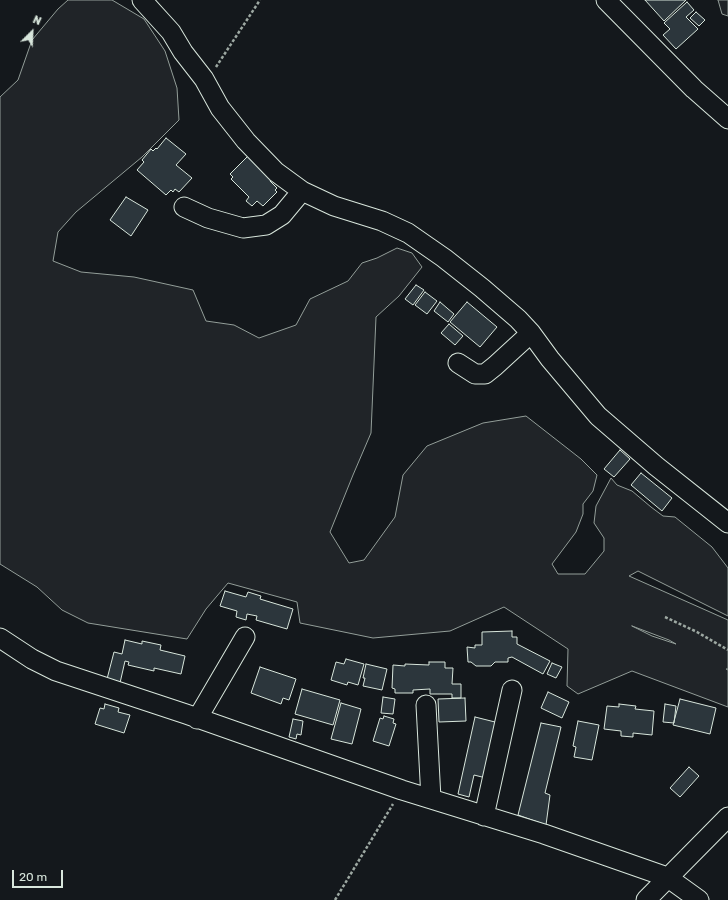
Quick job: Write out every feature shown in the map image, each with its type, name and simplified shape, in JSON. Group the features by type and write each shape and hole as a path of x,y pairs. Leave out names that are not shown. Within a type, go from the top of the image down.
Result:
{"street":[{"path":"142,0 171,32 183,52 204,79 220,108 246,141 276,172 302,191 334,206 382,221 408,234 444,258 482,288 531,332 550,359 598,416 728,523"},
{"path":"606,0 694,89 728,119"},
{"path":"184,207 208,218 243,228 266,225 282,215 302,191"},
{"path":"458,363 475,374 485,374 496,366 531,332"},
{"path":"198,719 245,636"},
{"path":"0,638 32,659 56,671 402,790 544,834 668,877 699,900"},
{"path":"484,816 512,690"},
{"path":"426,705 431,799"},
{"path":"646,900 728,817"}],"path":[{"path":"204,79 219,64 260,0"},
{"path":"665,616 728,650"},
{"path":"335,900 402,790"}],"shaded area":[{"path":"68,0 112,0 144,19 165,51 177,88 179,120 142,157 76,212 58,232 53,261 81,272 134,277 193,290 206,321 234,325 259,338 296,325 310,299 348,281 362,263 377,258 397,248 412,253 422,267 399,296 376,317 371,433 330,532 349,563 364,560 395,517 403,475 427,446 483,423 526,416 581,459 597,475 593,491 583,504 583,514 576,532 552,564 558,574 585,574 604,551 604,538 594,523 596,506 611,478 617,485 632,491 663,516 675,517 712,547 728,568 728,616 638,571 629,576 728,620 728,669 726,669 728,670 728,707 632,671 578,694 567,686 568,649 504,607 450,631 373,638 300,623 297,602 228,583 206,609 187,639 88,623 62,610 37,587 0,564 0,97 18,80 32,40 58,9","holes":["632,626 676,644 652,636"]},
{"path":"718,0 728,0 728,16 722,14"}],"building":[{"path":"645,0 686,0 664,21"},
{"path":"687,2 694,10 686,17 698,29 676,49 663,35 670,29 664,23"},
{"path":"696,12 705,20 699,26 690,18"},
{"path":"166,138 186,154 176,165 192,178 179,192 175,189 173,192 171,190 166,195 137,170 144,162 142,160 151,149 153,151 156,148 157,149"},
{"path":"248,156 271,179 270,181 277,188 275,190 277,192 263,206 257,201 252,206 246,201 249,197 231,179 233,177 230,174"},
{"path":"126,197 148,210 131,236 110,220"},
{"path":"416,285 424,290 413,305 405,299"},
{"path":"425,292 437,301 427,314 415,305"},
{"path":"440,302 454,314 448,322 434,311"},
{"path":"467,302 497,327 480,347 450,322"},
{"path":"449,324 463,336 455,345 441,333"},
{"path":"620,450 630,459 614,477 604,469"},
{"path":"641,473 672,498 662,511 631,485"},
{"path":"225,591 246,597 248,592 261,596 260,599 293,609 287,629 256,620 257,616 247,614 246,620 236,617 237,611 220,606"},
{"path":"512,631 512,637 517,637 517,644 550,661 543,674 512,657 508,658 508,662 495,662 491,666 476,666 471,662 468,662 467,647 475,648 475,645 482,645 482,632"},
{"path":"125,640 142,644 142,641 161,645 160,650 185,656 181,674 154,668 154,671 128,665 129,662 125,661 120,683 107,679 114,652 122,654"},
{"path":"346,659 364,664 358,685 348,682 347,685 331,680 336,662 344,664"},
{"path":"429,662 445,662 445,668 453,668 452,684 461,684 461,698 452,698 452,694 430,694 430,689 413,690 413,693 395,693 395,689 392,688 393,665 429,665"},
{"path":"552,663 562,667 556,678 547,674"},
{"path":"366,664 387,669 382,690 363,686"},
{"path":"260,667 296,679 289,700 283,698 281,704 251,693"},
{"path":"302,689 340,700 333,725 295,714"},
{"path":"548,692 569,702 562,718 541,708"},
{"path":"383,697 395,699 393,714 381,713"},
{"path":"465,698 466,721 439,722 438,699"},
{"path":"680,699 716,708 710,734 673,725"},
{"path":"341,703 361,709 352,744 331,739"},
{"path":"105,704 119,708 118,712 130,715 124,733 95,724 100,708 104,709"},
{"path":"619,704 636,706 635,709 654,711 652,735 633,733 633,737 621,736 621,731 604,729 607,706 619,707"},
{"path":"665,704 676,706 674,723 663,722"},
{"path":"384,716 394,719 393,723 396,724 389,746 373,741 380,718 383,719"},
{"path":"475,717 499,723 486,778 474,775 469,797 458,794"},
{"path":"293,719 303,721 301,735 297,734 296,739 289,737"},
{"path":"578,721 599,725 592,760 574,757 576,747 573,746"},
{"path":"541,723 561,727 545,793 550,795 546,825 518,815"},
{"path":"689,767 699,776 680,797 670,788"}]}
